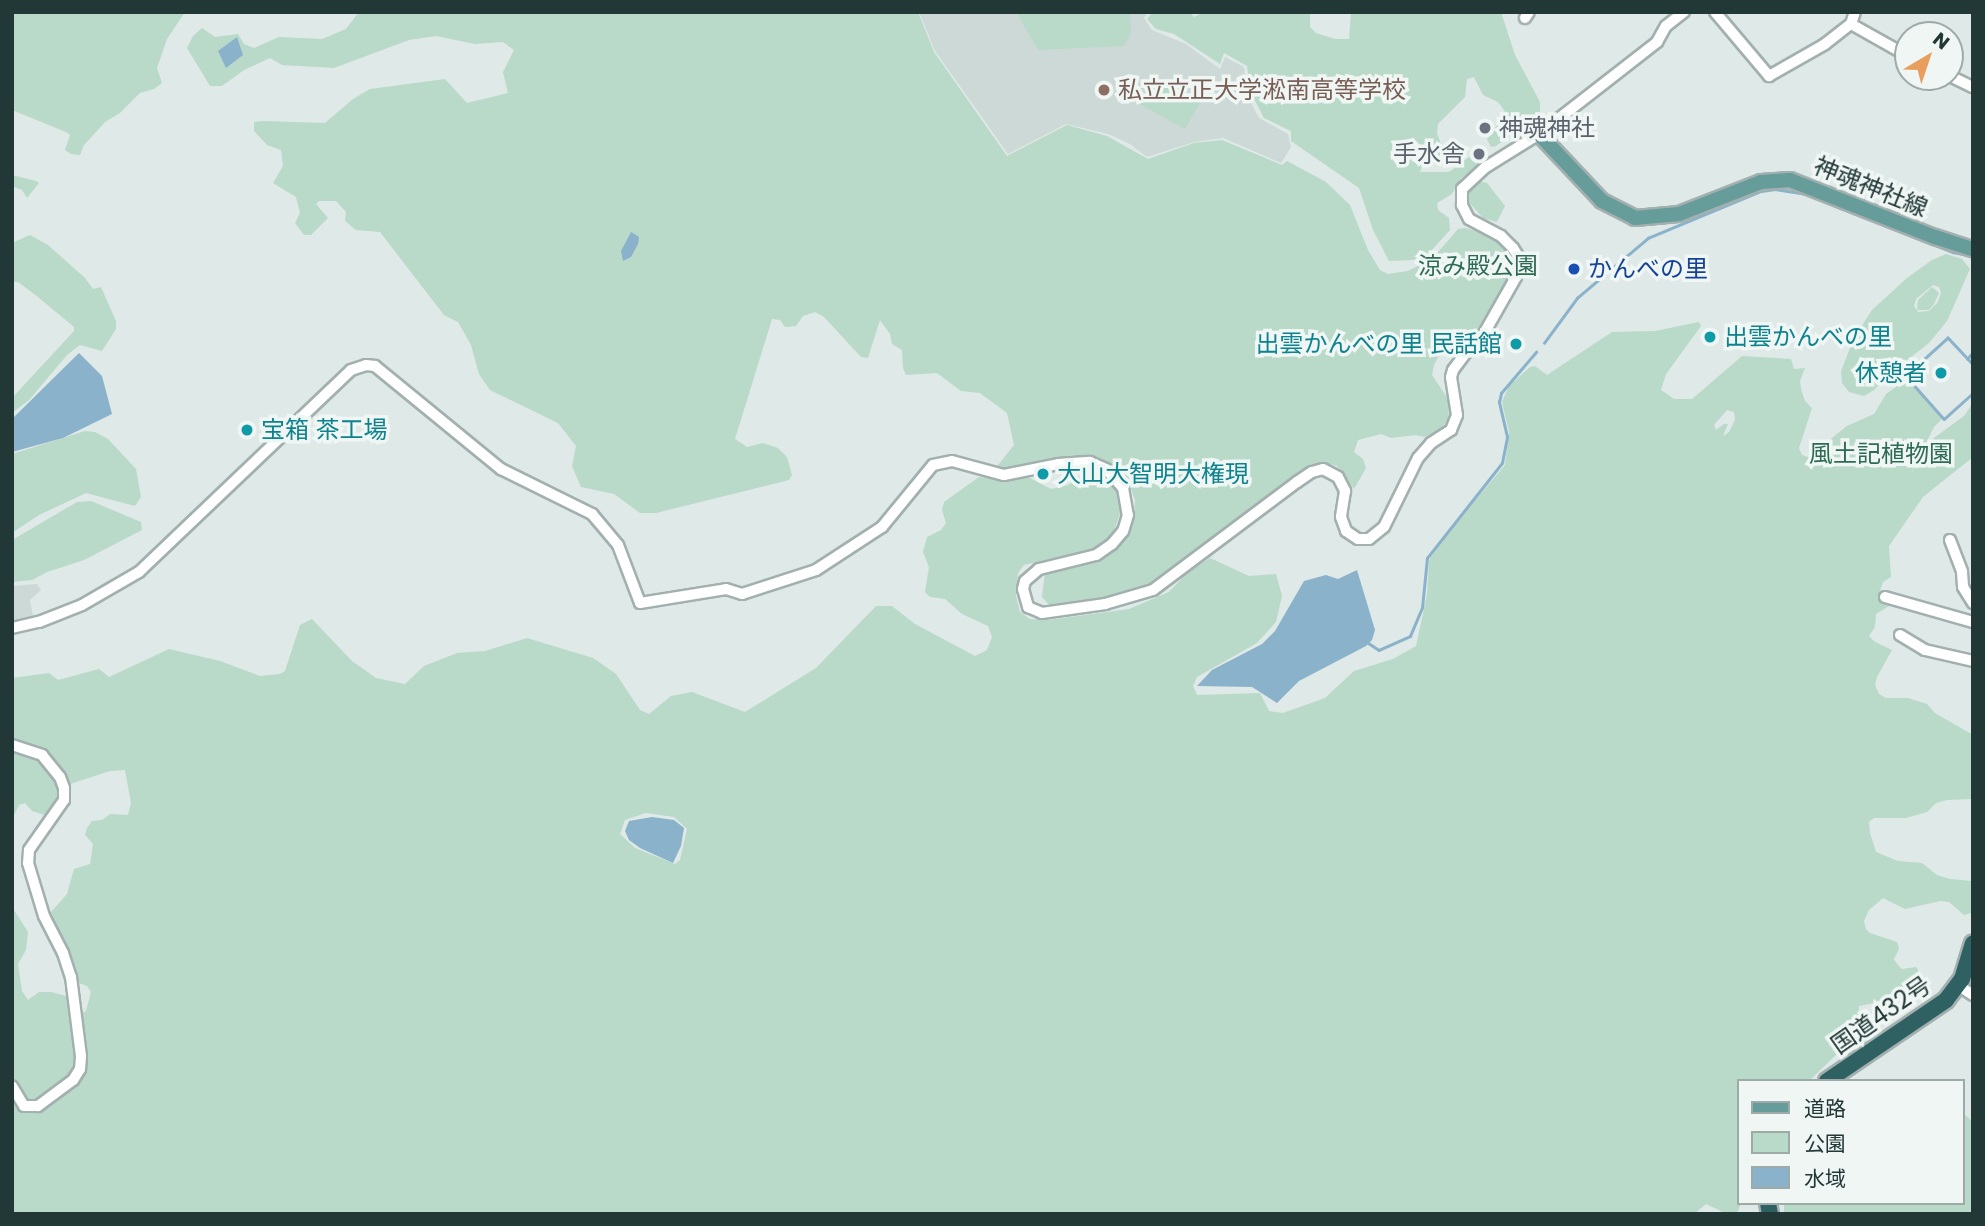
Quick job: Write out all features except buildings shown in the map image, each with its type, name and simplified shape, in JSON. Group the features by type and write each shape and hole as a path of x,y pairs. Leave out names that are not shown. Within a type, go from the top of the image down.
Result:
{"highway":[{"name":"国道432号","path":"1830,1079 1938,1006 1958,985 1967,967 1973,944"}],"main road":[{"name":"神魂神社線","path":"1539,134 1602,201 1635,218 1679,214 1760,182 1790,180 1946,241 1973,248"}],"street":[{"path":"12,628 39,622 82,606 139,572 351,370 366,365 374,366 501,469 592,514 618,545 640,603 726,589 742,594 816,570 882,527 933,466 953,461 1004,475 1058,464 1090,463 1106,469 1123,488 1128,515 1123,531 1112,544 1096,555 1039,569 1025,581 1023,589 1028,607 1042,613 1105,604 1153,590 1297,482 1312,472 1324,469 1338,477 1345,491 1341,517 1346,531 1354,538 1369,538 1384,527 1419,458 1431,443 1451,430 1457,415 1451,377 1453,370 1468,350 1478,344 1516,277 1518,256 1513,248 1465,215 1460,200 1462,189 1486,167 1539,134 1657,42 1666,26 1684,12"},
{"path":"1715,12 1769,75 1825,44 1851,24 1855,12"},
{"path":"1851,24 1894,48"},
{"path":"1950,540 1962,572 1963,587 1973,603"},
{"path":"1885,597 1973,622"},
{"path":"1900,635 1925,650 1973,661"},
{"path":"12,745 42,755 60,777 64,788 64,800 29,850 28,863 44,916 64,953 71,977 81,1062 68,1085 38,1106 24,1106 12,1086"},
{"path":"1958,985 1973,995"}],"shaded area":[{"name":"私立立正大学淞南高等学校","path":"919,12 1148,12 1144,18 1152,30 1186,44 1220,69 1225,57 1244,67 1248,97 1259,118 1288,134 1291,147 1281,163 1223,138 1194,142 1147,157 1130,144 1108,134 1066,124 1008,154 935,51"},
{"path":"37,584 41,590 30,600 33,616 12,622 12,586"}],"green space":[{"path":"12,12 185,12 167,39 157,68 162,83 154,89 140,93 120,113 105,122 84,145 80,155 65,150 70,135 66,132 12,110"},
{"name":"涼み殿公園","path":"359,12 918,12 934,52 1007,156 1067,125 1107,136 1148,159 1194,143 1222,140 1282,165 1287,161 1326,182 1350,205 1368,250 1380,270 1388,274 1408,271 1432,259 1458,229 1465,228 1483,233 1507,248 1511,260 1510,277 1485,319 1464,346 1438,357 1434,365 1432,375 1448,399 1449,409 1448,420 1438,431 1424,437 1416,435 1391,438 1381,434 1358,440 1354,452 1363,459 1366,468 1354,489 1337,466 1330,464 1305,469 1157,583 1138,591 1066,606 1050,606 1042,597 1045,572 1093,562 1105,557 1122,542 1134,514 1135,500 1124,477 1099,460 1084,457 1006,470 995,469 1014,445 1007,413 980,393 961,391 937,373 906,375 902,350 892,344 890,334 880,320 868,358 861,357 824,317 815,312 803,316 796,326 785,327 780,320 772,319 735,439 747,447 763,443 778,448 787,457 792,475 789,480 656,513 640,513 614,494 581,487 572,466 576,446 558,423 490,390 479,374 471,345 458,322 444,315 380,232 356,230 345,221 346,212 336,201 319,201 316,204 328,218 311,235 304,235 295,223 300,213 296,197 273,183 283,166 281,150 267,145 254,131 254,122 325,123 353,99 370,89 445,79 467,103 508,93 503,72 514,50 503,42 475,44 436,36 409,40 334,68 282,65 270,58 244,70 222,86 210,86 187,48 193,36 202,28 215,37 238,34 244,44 254,48 279,37 322,39 346,29"},
{"path":"1016,12 1130,12 1131,34 1124,46 1038,50"},
{"path":"1153,12 1190,12 1194,17 1204,12 1310,12 1310,27 1316,33 1335,39 1349,39 1351,12 1501,12 1515,55 1540,102 1540,113 1491,147 1487,139 1506,113 1498,102 1483,95 1474,77 1467,79 1465,97 1438,124 1437,133 1444,153 1443,158 1423,164 1420,172 1449,172 1481,148 1488,153 1488,161 1461,178 1452,194 1437,203 1438,210 1449,218 1450,230 1430,252 1413,260 1389,261 1373,230 1359,188 1291,141 1291,131 1264,118 1251,93 1247,66 1224,53 1220,64 1174,34 1156,29 1147,19"},
{"path":"1153,77 1200,103 1185,129 1138,103"},
{"path":"12,175 39,183 27,198 22,190 12,186"},
{"path":"1478,181 1487,183 1505,206 1497,222 1483,218 1466,199 1468,188"},
{"path":"30,235 48,245 85,278 93,289 101,287 116,321 116,329 102,351 80,345 67,355 29,400 12,413 12,398 74,331 74,327 38,297 18,282 12,282 12,243"},
{"path":"1946,254 1962,259 1970,269 1947,321 1929,343 1888,375 1874,390 1864,396 1849,392 1842,383 1841,371 1854,338 1872,310 1907,278 1932,260","holes":["1933,285 1939,287 1941,292 1938,302 1929,311 1918,312 1914,306 1916,299"]},
{"path":"1932,287 1939,293 1934,304 1929,310 1917,310 1918,300"},
{"name":"風土記植物園","path":"1699,322 1701,326 1666,374 1661,390 1674,399 1692,399 1742,356 1791,359 1794,369 1805,368 1800,381 1801,389 1805,401 1812,408 1799,448 1802,455 1808,457 1847,426 1874,414 1886,394 1907,379 1942,419 1934,427 1911,473 1934,438 1964,416 1973,403 1973,457 1923,497 1889,546 1891,577 1883,582 1880,591 1889,606 1876,614 1875,627 1869,636 1892,650 1877,677 1875,685 1879,694 1886,698 1908,698 1927,704 1935,713 1973,735 1973,799 1947,800 1936,803 1927,812 1906,818 1874,818 1869,822 1876,852 1898,861 1922,863 1937,875 1950,879 1972,881 1973,909 1971,913 1964,915 1949,902 1940,901 1905,909 1883,898 1869,910 1864,921 1866,929 1870,933 1897,942 1899,949 1894,959 1902,969 1916,967 1919,972 1912,987 1914,993 1905,999 1893,996 1889,1000 1859,1006 1858,1017 1869,1026 1871,1035 1865,1043 1850,1046 1838,1053 1811,1079 1736,1079 1736,1205 1740,1205 1737,1214 1727,1214 1706,1204 1694,1214 12,1214 12,907 28,932 26,950 18,964 22,991 28,1000 39,992 51,992 67,996 73,1018 86,1011 91,992 87,986 76,982 68,952 51,912 67,894 74,869 90,864 93,844 85,835 92,821 102,820 110,814 128,815 131,803 125,770 110,771 58,788 59,804 48,816 32,811 25,803 19,805 12,819 12,678 49,673 58,680 99,669 109,677 169,649 220,661 260,676 280,674 285,671 300,625 312,619 352,661 376,678 405,684 424,666 457,653 485,651 527,638 593,658 616,674 640,710 649,714 671,696 692,692 745,712 816,668 876,606 892,606 915,624 975,656 987,650 992,637 988,626 962,614 945,599 930,597 925,592 929,567 923,552 927,537 941,530 946,523 942,510 944,502 979,477 1007,481 1028,477 1051,489 1068,485 1092,467 1108,477 1118,493 1122,507 1112,538 1097,548 1024,565 1018,573 1016,596 1020,612 1030,619 1048,620 1129,609 1169,592 1187,573 1210,558 1249,576 1276,574 1282,596 1276,622 1257,643 1197,677 1193,686 1197,695 1260,693 1269,711 1283,713 1325,698 1354,671 1393,659 1416,646 1427,595 1429,561 1434,549 1505,465 1509,432 1502,402 1509,386 1530,367 1535,366 1547,375 1612,332 1655,331","holes":["1727,410 1734,412 1735,420 1729,432 1723,436 1728,424 1716,430 1714,425","646,813 674,817 687,829 680,860 675,864 635,848 620,834 625,820"]},
{"path":"85,431 95,432 108,439 136,469 141,497 135,506 86,493 39,515 12,533 12,454"},
{"path":"91,501 141,522 142,530 84,560 32,580 12,582 12,540 77,502"},
{"path":"1964,1114 1973,1122 1973,1214 1784,1214 1784,1205 1964,1205"}],"water":[{"path":"237,37 243,55 226,68 218,51"},
{"path":"631,232 639,237 638,244 631,257 623,261 621,251"},
{"path":"79,353 102,376 112,414 63,438 12,452 12,419"},
{"path":"1357,570 1375,630 1372,640 1366,646 1299,681 1277,703 1252,687 1197,686 1212,670 1262,644 1275,631 1304,581 1326,575 1338,579"},
{"path":"652,817 674,820 684,828 681,846 673,863 629,840 625,831 629,821"}],"waterway":[{"path":"1544,343 1577,298 1648,238 1761,191 1775,189 1807,194"},
{"path":"1865,217 1953,252 1973,256"},
{"path":"1973,365 1948,338 1906,376 1944,419 1973,393"},
{"path":"1367,642 1379,650 1410,636 1422,608 1427,558 1502,463 1507,437 1499,402 1501,393 1536,352"},
{"path":"1967,359 1973,352"}],"place":[{"name":"私立立正大学淞南高等学校","path":"1104,90"},
{"name":"神魂神社","path":"1485,128"},
{"name":"手水舎","path":"1479,154"},
{"name":"かんべの里","path":"1574,269"},
{"name":"出雲かんべの里","path":"1710,337"},
{"name":"出雲かんべの里 民話館","path":"1516,344"},
{"name":"休憩者","path":"1941,373"},
{"name":"宝箱 茶工場","path":"247,430"},
{"name":"大山大智明大権現","path":"1043,474"}]}
